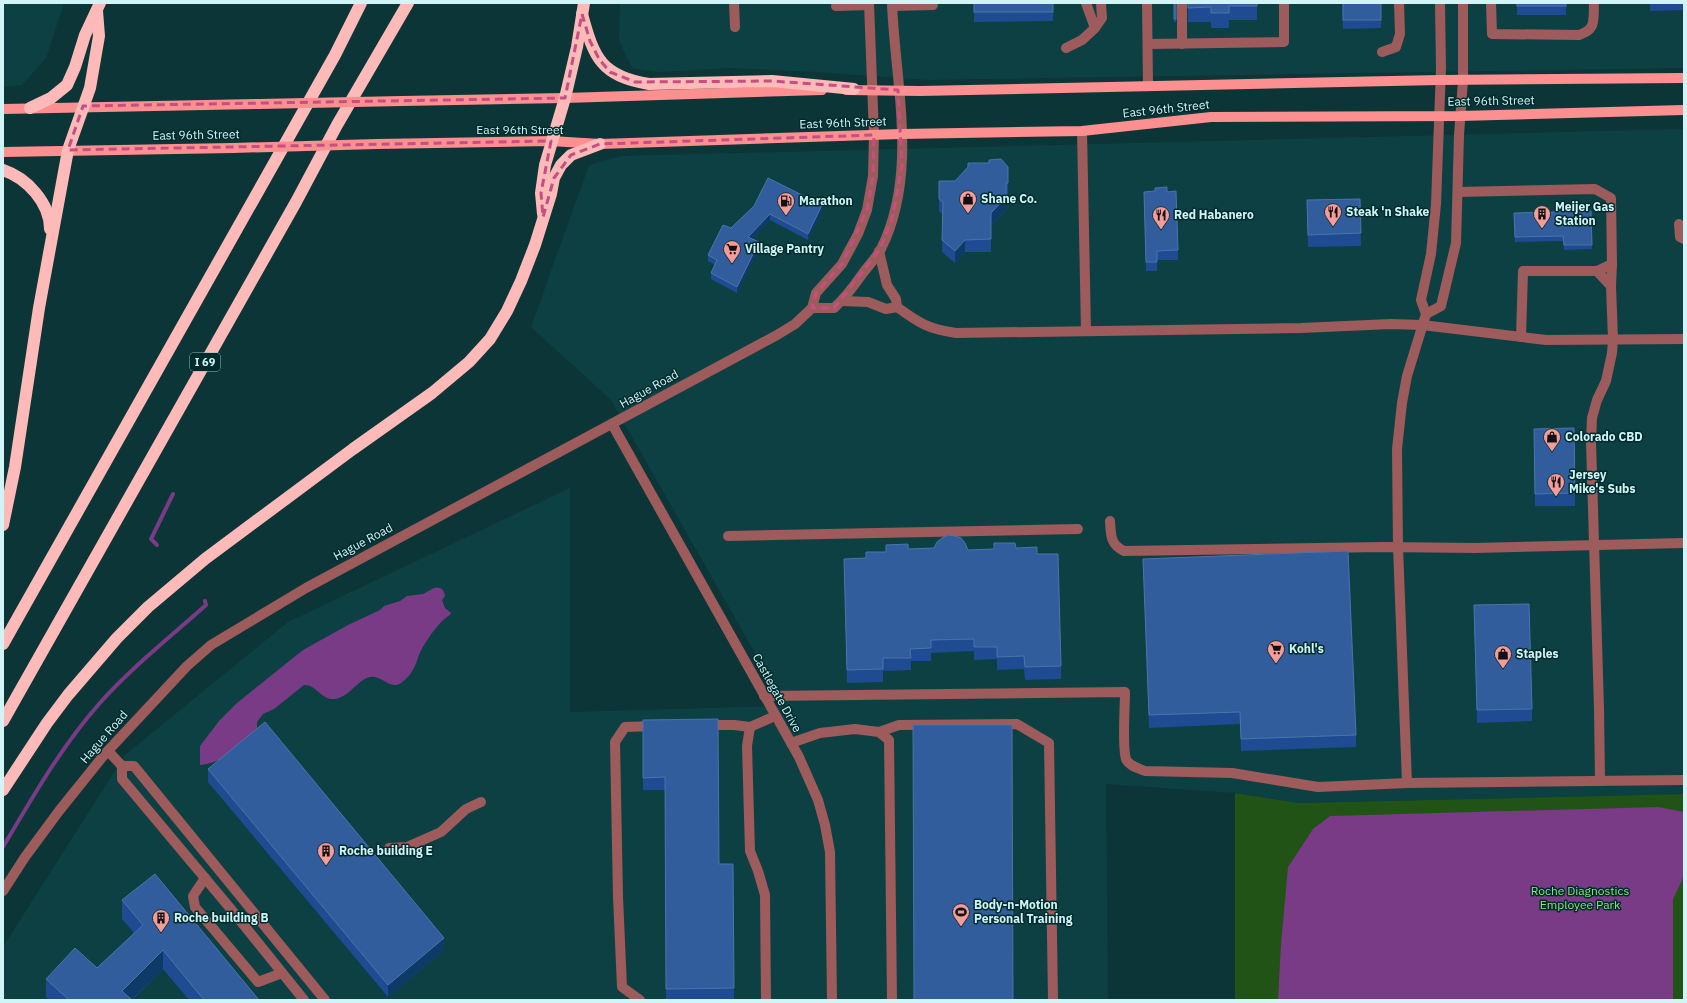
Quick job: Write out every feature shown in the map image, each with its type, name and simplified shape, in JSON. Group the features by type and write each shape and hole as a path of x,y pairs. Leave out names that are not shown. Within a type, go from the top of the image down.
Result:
{"highway":[{"path":"3,644 335,55 361,3"},
{"name":"I 69","path":"3,721 296,202 337,125 408,3"},
{"path":"3,525 15,467 50,247 68,150 90,88 99,36 98,7"},
{"path":"30,108 51,98 67,85 75,67 85,35 98,7"},
{"path":"583,8 590,41 599,59 610,72 635,82 649,84 772,81 854,89"},
{"path":"543,217 540,193 545,165 565,98 577,47 583,8"},
{"path":"3,790 68,694 117,638 148,607 204,559 347,453 432,393 469,362 490,339 507,310 535,245 543,217 552,194 554,178 561,165 571,155 600,144"},
{"path":"3,170 19,177 31,188 40,200 50,222 50,247"}],"main road":[{"name":"East 96th Street","path":"3,109 83,106 565,98 854,89 898,90 1440,80 1684,78"},
{"name":"East 96th Street","path":"3,152 378,144 551,142 600,144 901,134 1082,131 1211,117 1460,116 1684,110"}],"street":[{"path":"734,3 735,27"},
{"path":"1086,3 1095,28"},
{"path":"1066,48 1082,40 1095,28 1102,18 1101,3"},
{"path":"1148,3 1148,86"},
{"path":"1182,3 1182,44"},
{"path":"1148,44 1284,42 1284,3"},
{"path":"1382,52 1396,47 1400,34 1399,3"},
{"path":"1407,783 1398,547 1398,432 1407,376 1426,314 1421,300 1431,254 1436,204 1440,115 1440,3"},
{"path":"1426,314 1441,306 1456,243 1460,116 1463,80 1463,3"},
{"path":"1491,3 1492,34 1578,35 1588,32 1593,24 1594,3"},
{"path":"836,6 869,4"},
{"name":"Hague Road","path":"3,891 25,857 59,811 108,751 187,666 211,645 313,584 777,335 795,324 812,308 816,293 845,259 858,234 867,210 873,176 874,135 869,4"},
{"path":"812,308 834,308 842,301 879,252 889,230 899,193 902,166 892,4 932,5"},
{"path":"1082,131 1086,331"},
{"path":"1458,192 1595,189 1611,198 1611,286 1613,339 1609,367 1592,418 1591,442 1600,781"},
{"path":"1679,224 1680,237 1684,239"},
{"path":"879,252 888,285 896,299 897,307"},
{"path":"1520,337 1523,271 1596,271 1612,264"},
{"path":"1596,271 1611,286"},
{"path":"842,301 868,302 886,309 897,307 922,324 956,333 1310,327 1391,324 1422,325 1546,340 1684,339"},
{"name":"Castlegate Drive","path":"612,424 805,769 813,788 822,813 831,858 832,1000"},
{"path":"1110,521 1111,539 1116,547 1124,551 1398,547 1475,548 1684,544"},
{"path":"728,536 1078,529"},
{"path":"764,696 1125,692 1126,760 1134,767 1145,771 1232,773 1318,787 1407,783 1684,780"},
{"path":"698,725 734,725 750,727 775,716"},
{"path":"791,744 820,733 855,729 879,732 899,725 1017,724 1049,744 1053,1000"},
{"path":"640,1000 622,987 618,897 615,742 625,727 670,725"},
{"path":"750,727 747,746 750,851 758,871 765,896 766,1000"},
{"path":"879,732 889,740 892,1000"},
{"path":"108,751 122,766 122,779 304,1000"},
{"path":"122,766 134,766 325,1000"},
{"path":"389,848 407,847 441,832 466,809 481,802"},
{"path":"205,878 193,896 195,907 258,982 282,973"}],"highlighted area":[{"path":"582,14 590,41 599,59 610,72 635,82 772,81 898,90 902,166 892,219 880,249 834,308 812,308 816,293 842,264 867,210 873,176 874,135 600,144 571,155 554,178 543,217 541,193 551,141 68,150 83,106 565,98"}],"shaded area":[{"path":"3,3 64,3 46,58 22,85 3,87"},
{"path":"620,3 1684,3 1684,68 928,80 816,72 730,68 658,72 632,68 619,41"},
{"path":"1684,129 1684,794 1299,803 1235,793 1106,784 1108,1000 3,1000 3,947 125,755 288,622 570,488 570,712 785,706 611,400 531,327 589,165 621,156"},
{"path":"434,588 440,588 443,590 445,596 442,600 445,608 451,613 432,633 421,650 413,670 401,683 392,685 376,677 367,678 343,696 334,699 329,699 312,687 304,685 274,709 263,714 257,722 257,729 232,753 210,763 200,765 200,746 219,721 237,703 303,650 348,625 380,610 384,606 400,601 407,596 423,594"},
{"name":"Roche Diagnostics Employee Park","path":"1658,807 1684,812 1684,876 1673,899 1673,1000 1278,1000 1281,944 1288,867 1313,829 1330,816"}],"green space":[{"name":"Roche Diagnostics Employee Park","path":"1235,793 1299,803 1684,794 1684,1000 1235,1000"}],"building":[{"path":"974,3 1053,3 1053,12 974,12"},
{"path":"1174,3 1176,3 1176,19 1174,19"},
{"path":"1188,3 1257,3 1257,6 1229,6 1229,13 1211,13 1211,7 1188,8"},
{"path":"1343,3 1381,3 1381,20 1343,20"},
{"path":"1517,3 1566,3 1566,6 1517,6"},
{"path":"1001,159 1008,167 1008,183 1006,183 1006,197 991,213 991,239 965,240 955,251 942,240 943,202 939,199 939,181 955,181 968,167 968,163 989,163 989,160"},
{"path":"768,178 822,205 808,234 770,214 748,237 759,242 737,287 711,273 717,260 708,255 723,225 731,228 754,206"},
{"name":"Red Habanero","path":"1167,187 1167,192 1176,191 1178,250 1157,251 1157,262 1146,262 1144,192 1155,191 1155,188"},
{"path":"1360,199 1361,233 1308,235 1307,200"},
{"path":"1591,211 1592,245 1564,245 1563,236 1515,237 1514,213"},
{"path":"1574,428 1575,493 1535,494 1534,429"},
{"path":"948,535 961,538 968,550 994,549 994,543 1015,543 1016,548 1037,547 1037,554 1058,554 1061,666 1025,667 1024,656 997,657 997,647 974,647 974,639 931,640 931,648 910,649 911,658 883,658 883,669 847,670 844,559 866,558 866,552 886,552 886,545 908,544 908,549 934,548 937,542"},
{"path":"1348,551 1356,735 1241,739 1240,712 1149,715 1143,559"},
{"name":"Staples","path":"1529,604 1532,709 1477,710 1474,605"},
{"path":"718,719 719,864 733,864 734,988 666,989 665,777 643,778 643,720"},
{"name":"Roche building E","path":"265,722 444,938 388,985 208,769"},
{"path":"913,725 1012,725 1013,1000 914,1000"},
{"name":"Roche building B","path":"155,874 259,1000 204,1000 163,950 122,991 132,1000 69,1000 46,979 75,948 97,968 143,925 122,900"}],"waterway":[{"path":"157,545 151,539 173,494"},
{"path":"3,847 48,773 85,720 124,678 206,605 205,601"}],"place":[{"name":"Shane Co.","path":"968,214"},
{"name":"Marathon","path":"786,216"},
{"name":"Steak 'n Shake","path":"1333,227"},
{"name":"Meijer Gas Station","path":"1542,229"},
{"name":"Red Habanero","path":"1161,230"},
{"name":"Village Pantry","path":"732,264"},
{"name":"Colorado CBD","path":"1552,452"},
{"name":"Jersey Mike's Subs","path":"1556,497"},
{"name":"Kohl's","path":"1276,664"},
{"name":"Staples","path":"1503,669"},
{"name":"Roche building E","path":"326,866"},
{"name":"Body-n-Motion Personal Training","path":"961,927"},
{"name":"Roche building B","path":"161,933"}]}
